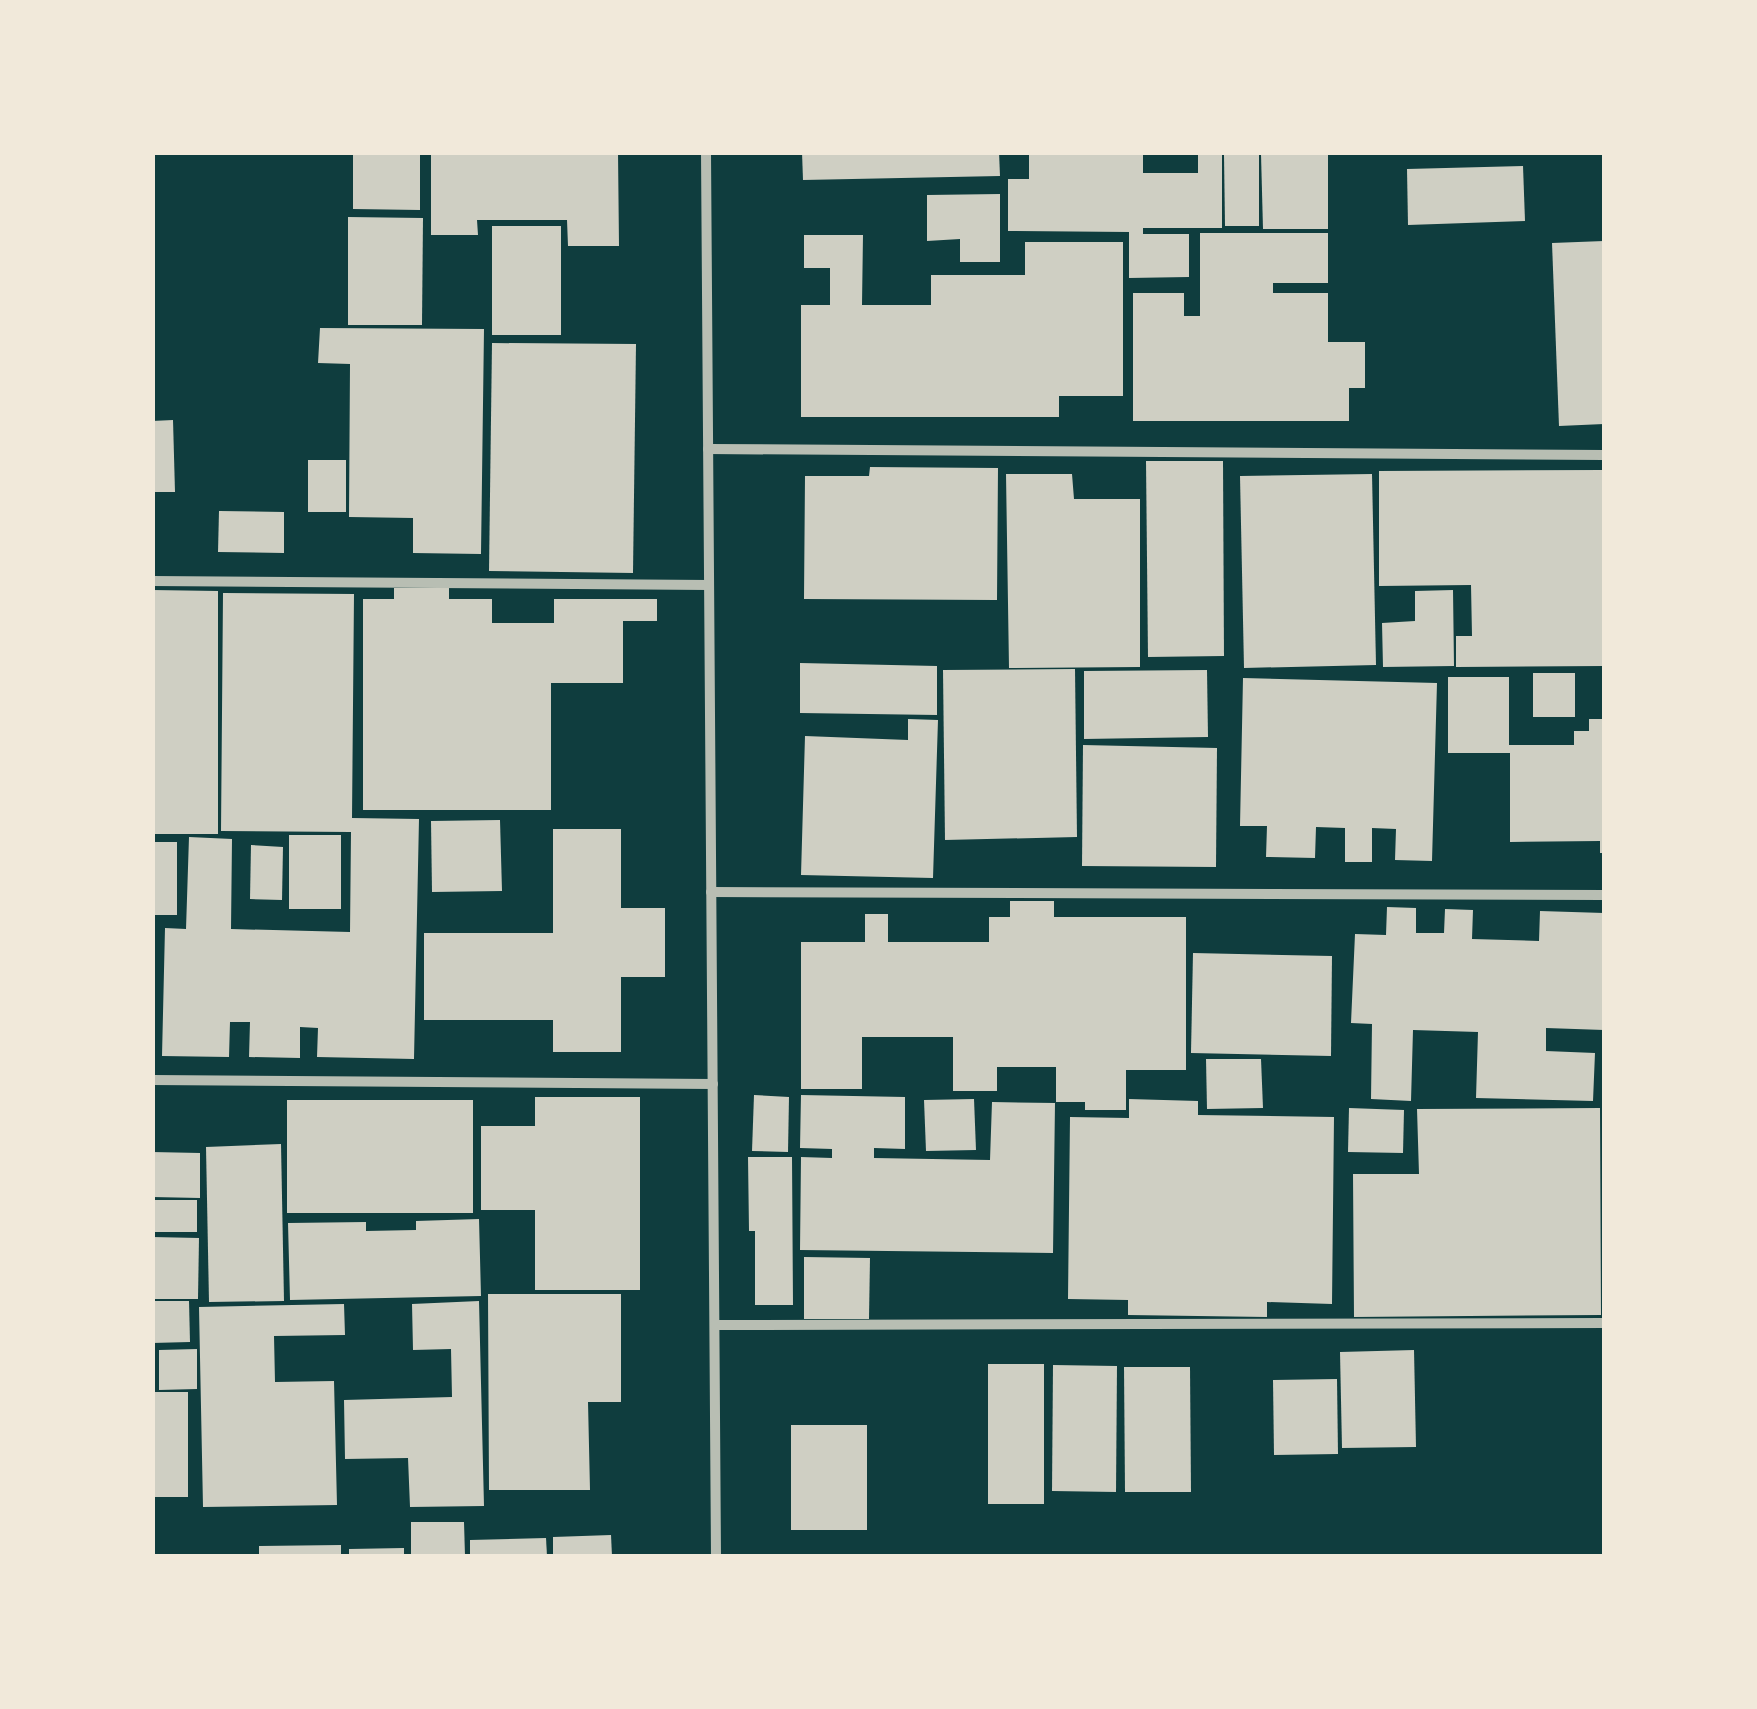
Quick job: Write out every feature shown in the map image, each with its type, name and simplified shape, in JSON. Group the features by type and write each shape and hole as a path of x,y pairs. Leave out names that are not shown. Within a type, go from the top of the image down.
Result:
{"street":[{"path":"706,152 716,1556"},
{"path":"708,448 1604,455"},
{"path":"152,581 709,585"},
{"path":"712,892 1604,894"},
{"path":"152,1080 712,1084"},
{"path":"715,1325 1604,1323"}],"building":[{"path":"353,152 420,152 420,210 353,209"},
{"path":"431,152 618,152 619,246 568,246 567,220 477,220 478,235 431,235"},
{"path":"802,152 999,152 1000,176 803,180"},
{"path":"1198,152 1222,152 1222,228 1143,228 1143,234 1189,234 1189,277 1129,278 1129,232 1008,231 1008,179 1029,179 1029,153 1143,153 1143,173 1198,173"},
{"path":"1259,154 1259,226 1225,226 1224,155"},
{"path":"1261,154 1328,154 1328,229 1263,229"},
{"path":"1523,166 1525,221 1408,225 1407,169"},
{"path":"1000,194 1000,262 960,262 960,239 927,241 927,195"},
{"path":"348,217 423,218 422,325 348,325"},
{"path":"492,226 561,226 561,335 492,335"},
{"path":"1200,233 1328,233 1328,283 1273,283 1273,293 1328,293 1328,342 1365,342 1365,388 1349,388 1349,421 1133,421 1133,293 1184,293 1184,316 1200,316"},
{"path":"804,235 863,235 862,305 931,305 931,275 1025,275 1025,242 1123,242 1123,396 1059,396 1059,417 801,417 801,305 830,305 830,268 804,268"},
{"path":"1604,241 1604,424 1559,426 1552,243"},
{"path":"320,328 484,329 481,554 413,553 413,518 349,517 350,364 318,363"},
{"path":"492,343 636,344 633,573 489,571"},
{"path":"173,420 175,492 152,492 152,421"},
{"path":"308,460 346,460 346,512 308,512"},
{"path":"1146,461 1223,461 1224,656 1148,657"},
{"path":"870,467 998,468 997,600 804,599 805,476 869,476"},
{"path":"1604,470 1604,666 1456,667 1456,636 1472,636 1471,585 1379,586 1379,471"},
{"path":"1006,474 1072,474 1074,499 1140,499 1140,667 1009,668"},
{"path":"1372,474 1376,665 1244,668 1240,476"},
{"path":"219,511 284,512 284,553 218,552"},
{"path":"394,588 449,588 449,599 492,599 492,623 554,623 554,599 657,599 657,621 623,621 623,683 551,683 551,810 363,810 363,599 394,599"},
{"path":"152,590 218,591 218,834 152,834"},
{"path":"1453,590 1454,666 1383,667 1382,623 1415,621 1415,591"},
{"path":"223,593 354,594 352,818 419,819 414,1059 317,1057 318,1028 300,1027 300,1058 249,1057 250,1022 230,1022 229,1057 162,1056 165,928 186,929 189,837 232,839 231,929 350,932 351,832 221,831"},
{"path":"800,663 937,666 937,715 800,713"},
{"path":"1075,669 1077,837 945,840 943,670"},
{"path":"1207,670 1208,737 1084,739 1084,671"},
{"path":"1533,673 1575,673 1575,717 1533,717"},
{"path":"1448,677 1509,677 1509,745 1574,745 1574,731 1589,731 1589,719 1604,719 1604,853 1600,853 1600,841 1510,842 1510,753 1448,753"},
{"path":"1243,678 1437,683 1432,861 1395,860 1396,829 1372,828 1372,862 1345,862 1345,828 1316,827 1315,858 1266,857 1267,826 1240,826"},
{"path":"908,719 938,720 933,878 801,875 805,736 908,740"},
{"path":"1083,745 1217,748 1216,867 1082,866"},
{"path":"500,820 502,891 432,892 431,821"},
{"path":"553,829 621,829 621,908 665,908 665,977 621,977 621,1052 553,1052 553,1020 424,1020 424,933 553,933"},
{"path":"289,835 341,835 341,909 289,909"},
{"path":"152,842 177,842 177,915 152,915"},
{"path":"251,845 283,847 282,900 250,899"},
{"path":"1010,901 1054,901 1054,917 1186,917 1186,1070 1126,1070 1126,1110 1085,1110 1085,1102 1056,1102 1056,1067 997,1067 997,1091 953,1091 953,1037 862,1037 862,1089 801,1089 801,942 865,942 865,914 888,914 888,942 989,942 989,917 1010,917"},
{"path":"1387,907 1416,908 1416,933 1444,933 1445,909 1473,910 1472,939 1539,941 1540,911 1604,913 1604,1030 1546,1028 1546,1051 1595,1053 1593,1101 1476,1098 1478,1032 1413,1030 1411,1101 1371,1099 1372,1024 1351,1023 1355,934 1386,935"},
{"path":"1193,953 1332,956 1331,1056 1191,1053"},
{"path":"1206,1059 1261,1059 1263,1108 1207,1109"},
{"path":"754,1095 789,1097 788,1152 752,1151"},
{"path":"801,1095 905,1097 905,1149 874,1148 874,1158 990,1160 992,1102 1055,1103 1053,1253 800,1250 801,1157 832,1158 832,1149 800,1148"},
{"path":"535,1097 640,1097 640,1290 535,1290 535,1210 481,1210 481,1126 535,1126"},
{"path":"974,1099 976,1150 926,1151 924,1100"},
{"path":"1129,1099 1198,1101 1198,1115 1334,1117 1332,1304 1267,1302 1267,1317 1128,1315 1128,1300 1068,1299 1070,1117 1129,1118"},
{"path":"287,1100 473,1100 473,1213 287,1213"},
{"path":"1349,1108 1404,1110 1403,1153 1348,1152"},
{"path":"1600,1108 1601,1315 1354,1317 1353,1174 1419,1174 1417,1109"},
{"path":"281,1144 284,1301 209,1302 206,1147"},
{"path":"152,1152 200,1153 200,1198 152,1197"},
{"path":"748,1157 792,1157 793,1305 755,1305 755,1231 749,1231"},
{"path":"152,1200 197,1200 197,1232 152,1232"},
{"path":"479,1219 481,1296 290,1300 288,1223 366,1222 366,1231 416,1230 416,1221"},
{"path":"152,1237 199,1238 198,1299 152,1299"},
{"path":"804,1257 870,1258 869,1319 804,1319"},
{"path":"488,1294 621,1294 621,1402 588,1402 590,1490 489,1490"},
{"path":"152,1301 189,1301 190,1342 152,1343"},
{"path":"479,1301 484,1506 410,1507 408,1458 345,1459 344,1400 452,1397 451,1349 413,1350 412,1304"},
{"path":"344,1304 345,1335 274,1336 275,1382 334,1381 337,1505 203,1507 199,1307"},
{"path":"197,1349 197,1389 159,1390 159,1350"},
{"path":"1414,1350 1416,1447 1342,1448 1340,1352"},
{"path":"988,1364 1044,1364 1044,1504 988,1504"},
{"path":"1053,1365 1117,1366 1116,1492 1052,1491"},
{"path":"1124,1367 1190,1367 1191,1492 1125,1492"},
{"path":"1337,1379 1338,1454 1274,1455 1273,1380"},
{"path":"152,1392 188,1392 188,1497 152,1497"},
{"path":"791,1425 867,1425 867,1530 791,1530"},
{"path":"411,1522 464,1522 465,1556 411,1556"},
{"path":"611,1535 612,1556 553,1556 553,1537"},
{"path":"546,1538 547,1556 470,1556 470,1540"},
{"path":"341,1545 341,1556 259,1556 259,1546"},
{"path":"404,1548 404,1556 349,1556 349,1549"}]}
